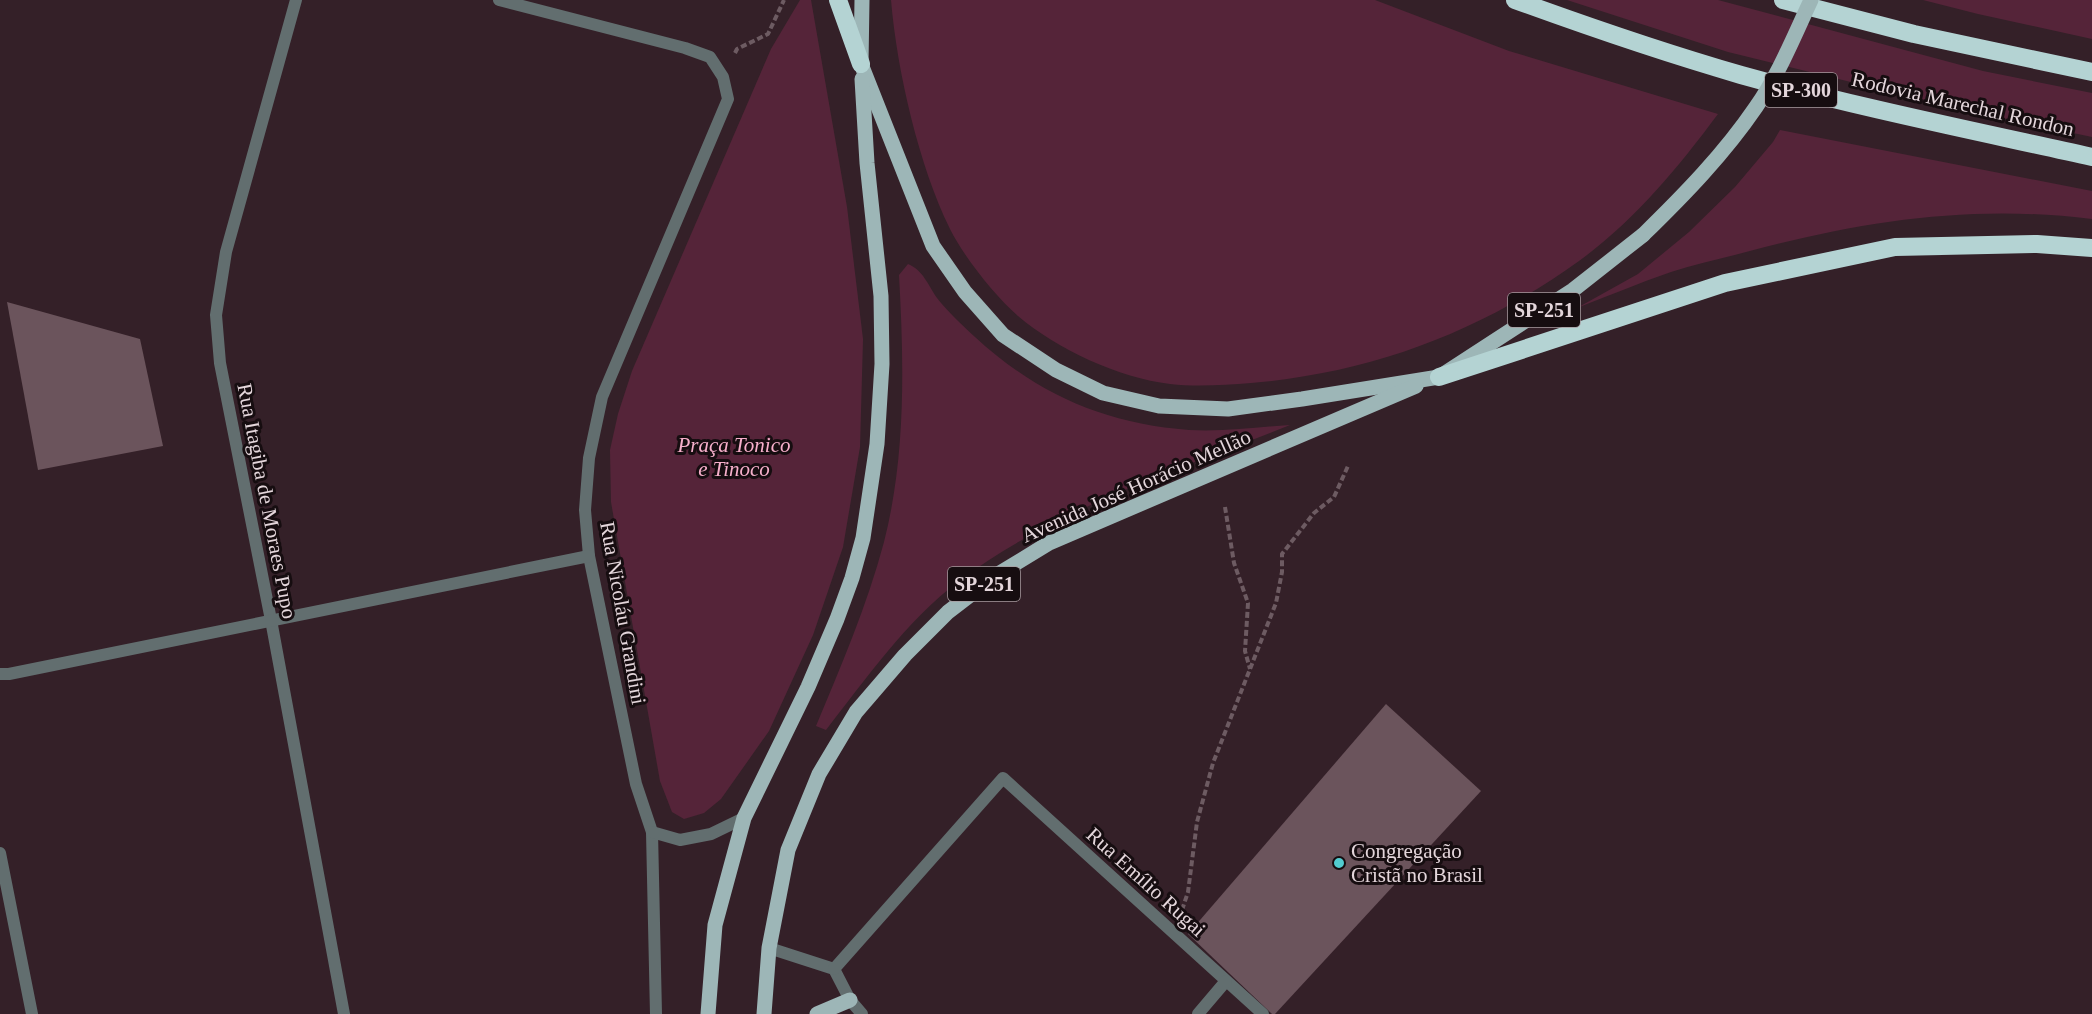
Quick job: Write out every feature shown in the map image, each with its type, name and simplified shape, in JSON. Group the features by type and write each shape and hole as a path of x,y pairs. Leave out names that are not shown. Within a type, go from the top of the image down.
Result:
{"highway":[{"path":"838,0 861,64"},
{"name":"Rodovia Marechal Rondon","path":"1515,0 1583,25 1741,75 1932,122 2092,157"},
{"path":"1783,0 1914,34 2092,72"},
{"path":"1439,377 1725,283 1896,247 2037,244 2092,248"}],"main road":[{"name":"SP-251","path":"708,1014 715,925 744,818 821,658 852,578 863,538 877,444 882,352 881,296 867,164 861,64 862,0"},
{"name":"SP-251","path":"861,64 933,246 965,292 1004,335 1056,370 1103,393 1159,406 1228,409 1439,377 1573,290 1643,235 1685,194 1757,106 1811,0"},
{"name":"Avenida José Horácio Mellão","path":"764,1014 769,948 788,850 819,774 856,712 905,655 948,612 995,576 1049,543 1439,377"},
{"path":"817,1014 850,1000"}],"street":[{"name":"Rua Itagiba de Moraes Pupo","path":"296,0 226,252 216,315 220,363 271,620 344,1014"},
{"path":"499,0 685,48 710,57 723,77"},
{"name":"Rua Nicoláu Grandini","path":"656,1014 652,832 636,784 589,556 585,510 589,458 602,397 728,99 723,77"},
{"path":"0,674 589,556"},
{"name":"Rua Emílio Rugai","path":"834,969 1003,778 1263,1014"},
{"path":"652,832 681,840 711,834 744,818"},
{"path":"0,853 32,1014"},
{"path":"769,948 834,969 850,1000 862,1014"},
{"path":"1198,1014 1226,981"}],"path":[{"path":"723,77 737,49 768,34 784,0"},
{"path":"1181,916 1188,892 1197,822 1213,763 1276,603 1282,572 1282,554 1314,513 1334,496 1348,466"},
{"path":"1225,507 1234,562 1248,603 1245,651 1250,670"}],"green space":[{"name":"Praça Tonico e Tinoco","path":"800,0 811,0 847,207 863,339 860,447 843,547 813,635 769,731 721,799 704,813 684,819 672,812 660,781 611,502 610,450 618,414 632,371 771,49"},
{"path":"891,0 1375,0 1509,51 1718,114 1654,193 1618,229 1579,261 1503,309 1423,345 1339,370 1251,383 1200,386 1170,384 1150,381 1110,369 1051,340 1009,308 972,264 950,229 919,148 898,57"},
{"path":"1567,0 1718,0 1983,71 2092,93 2092,137 1974,112 1728,52"},
{"path":"1923,0 2092,0 2092,39 1978,14"},
{"path":"1780,130 2092,191 2092,219 2003,213 1917,218 1875,224 1789,241 1689,266 1577,308 1638,274 1689,232 1735,187 1773,142"},
{"path":"908,264 921,274 937,298 975,337 1023,375 1074,403 1129,421 1158,427 1227,430 1290,425 1119,492 1036,532 996,555 959,581 921,614 888,651 826,730 816,726 870,589 891,509 902,410 899,275"}],"building":[{"path":"7,302 140,339 163,446 38,470"},
{"path":"1386,704 1481,791 1275,1014 1272,1014 1188,934"}],"place":[{"name":"Congregação Cristã no Brasil","path":"1339,863"}]}
